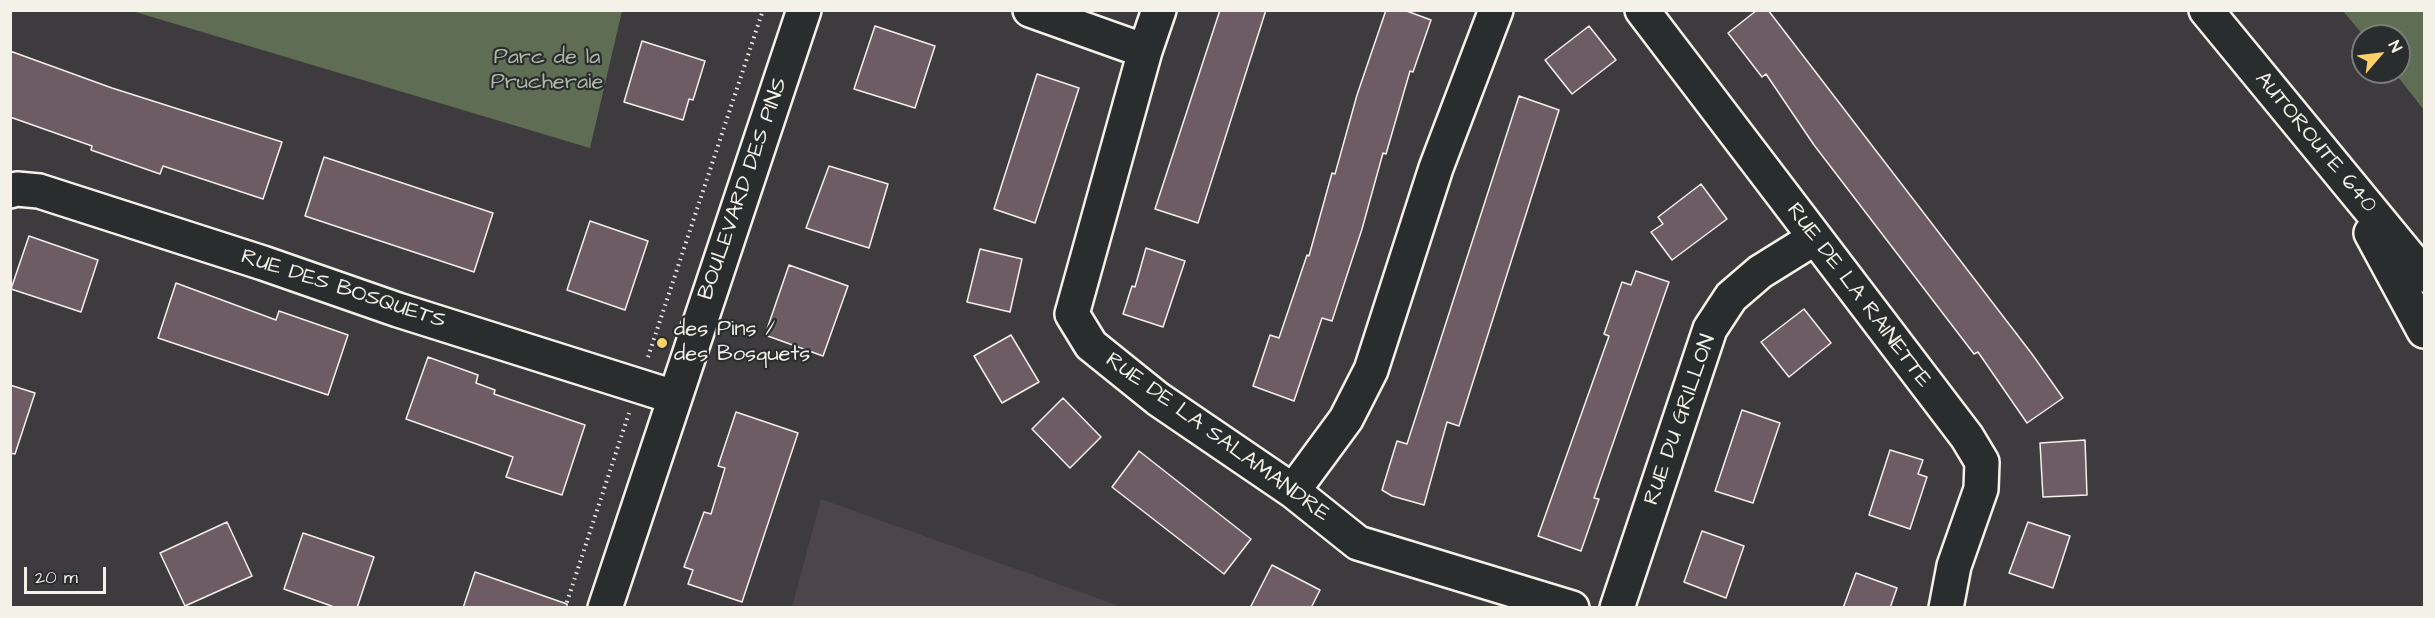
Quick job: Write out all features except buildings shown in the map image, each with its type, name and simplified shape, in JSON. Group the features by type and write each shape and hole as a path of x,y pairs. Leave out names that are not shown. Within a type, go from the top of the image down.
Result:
{"main road":[{"name":"BOULEVARD DES PINS","path":"606,608 804,10"},
{"path":"1030,10 1145,51"},
{"name":"RUE DE LA SALAMANDRE","path":"1159,10 1145,51 1072,314 1091,345 1158,399 1293,491 1358,543 1572,608"},
{"path":"1293,491 1346,419 1371,370 1436,168 1496,10"},
{"name":"RUE DE LA RAINETTE","path":"1642,10 1813,239 1967,437 1982,462 1981,489 1954,566 1946,608"},
{"name":"AUTOROUTE 640","path":"2206,10 2424,275"},
{"path":"2332,163 2424,331"},
{"name":"RUE DES BOSQUETS","path":"10,190 39,191 263,263 398,310 674,397"},
{"name":"RUE DU GRILLON","path":"1617,608 1710,329 1731,297 1760,272 1813,239"}],"path":[{"name":"BOULEVARD DES PINS","path":"648,360 763,10"},
{"path":"565,608 630,409"}],"shaded area":[{"path":"821,499 1122,607 792,607"}],"green space":[{"name":"Parc de la Prucheraie","path":"132,11 622,11 590,148"},
{"path":"2343,11 2424,11 2424,110 2403,84 2411,84 2411,24 2354,24"}],"place":[{"name":"des Pins / des Bosquets","path":"662,343"}]}
